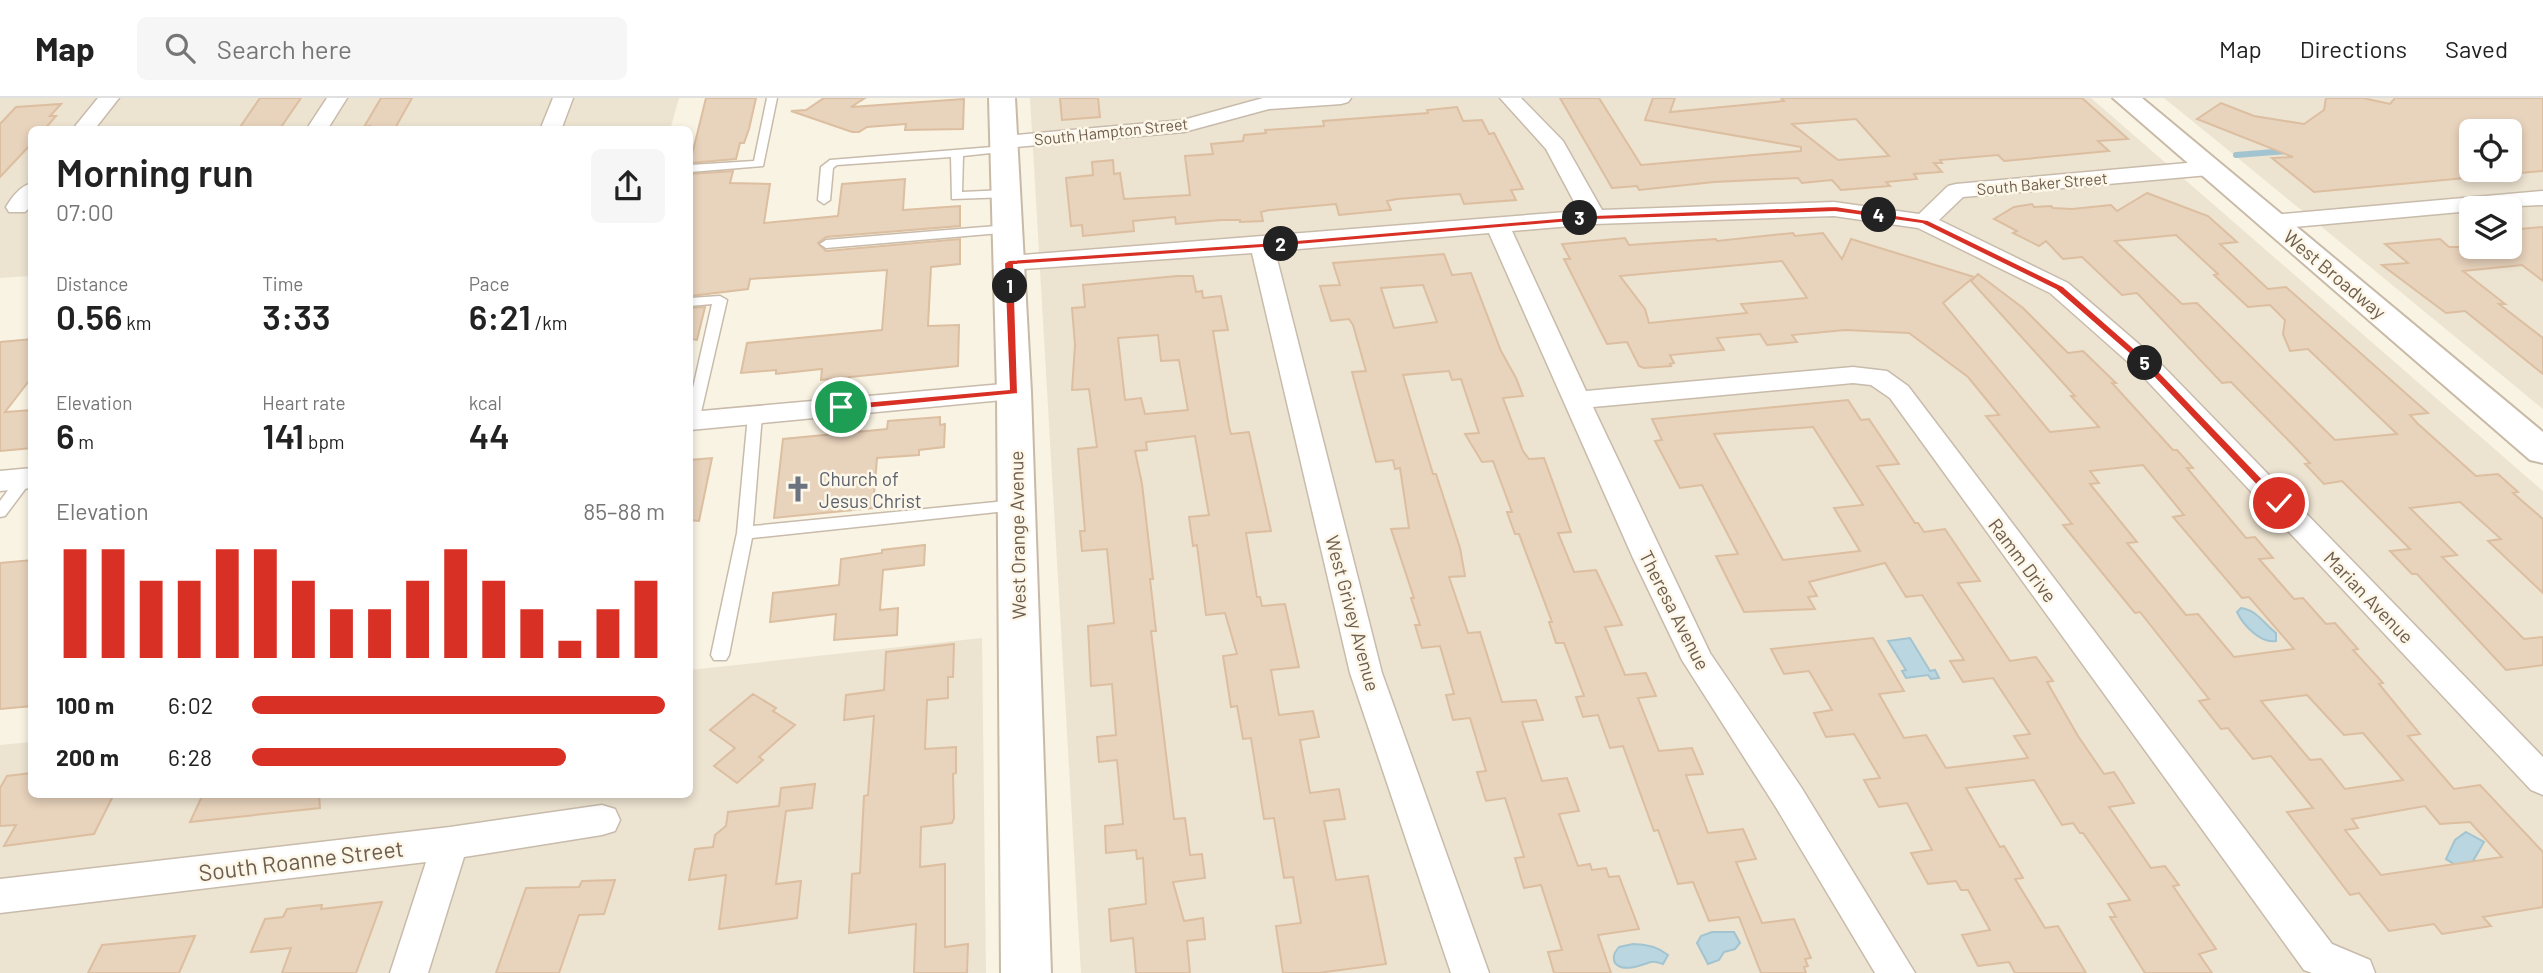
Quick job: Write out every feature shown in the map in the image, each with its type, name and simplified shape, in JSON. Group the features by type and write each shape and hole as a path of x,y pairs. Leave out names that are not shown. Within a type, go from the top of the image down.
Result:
{"street":[{"path":"85,126 109,98"},
{"path":"319,126 337,98"},
{"path":"552,126 564,98"},
{"name":"West Orange Avenue","path":"1002,98 1014,392 1026,973"},
{"name":"South Hampton Street","path":"1005,146 1184,126 1268,103 1341,98"},
{"path":"1510,98 1555,146 1594,217"},
{"name":"West Broadway","path":"2126,98 2543,451"},
{"name":"South Baker Street","path":"1924,222 1956,191 2209,168"},
{"path":"2272,222 2543,198"},
{"path":"1008,228 1262,246 1594,217 1835,209 1924,222"},
{"name":"Marian Avenue","path":"1924,222 2059,288 2146,364 2543,779"},
{"name":"Theresa Avenue","path":"1497,224 1579,400 1648,558 1698,660 1789,798 1896,973"},
{"name":"West Grivey Avenue","path":"1262,246 1366,673 1470,973"},
{"name":"Ramm Drive","path":"1579,400 1853,375 1878,377 1889,384 1899,392 2318,957 2356,973"},
{"path":"693,421 1014,392"},
{"name":"South Roanne Street","path":"0,896 450,843 602,820"},
{"path":"410,973 450,843"}],"lane":[{"path":"693,169 759,164 772,98"},
{"path":"824,200 827,167 834,162 957,153 1005,146"},
{"path":"957,153 956,196 1008,228"},
{"path":"825,244 1008,228"},
{"path":"693,302 720,300 693,413"},
{"path":"720,655 745,533 755,415"},
{"path":"0,512 22,477"},
{"path":"745,533 1016,505"}],"shaded area":[{"path":"0,98 679,98 671,126 28,126 28,276 0,278"},
{"path":"1030,98 2091,98 2543,491 2543,973 1081,973"},
{"path":"2164,98 2543,98 2543,409"},
{"path":"982,638 986,973 0,973 0,745 28,742 28,798 693,798 693,670"}],"water":[{"path":"2241,608 2252,611 2276,633 2276,641 2264,640 2253,632 2237,612"},
{"path":"1910,638 1930,671 1935,670 1939,678 1931,679 1928,675 1906,678 1902,671 1906,670 1888,641"},
{"path":"2466,832 2484,842 2473,861 2479,870 2467,872 2446,859 2455,840"},
{"path":"1712,932 1734,932 1740,943 1735,949 1724,952 1719,960 1708,964 1697,943 1701,936"},
{"path":"1633,944 1652,946 1668,955 1663,964 1652,962 1623,967 1615,963 1614,956 1619,947"}],"building":[{"path":"260,98 301,98 282,126 241,126"},
{"path":"381,98 412,98 396,126 365,126"},
{"path":"706,98 756,98 749,129 744,143 740,143 736,159 693,163 693,151"},
{"path":"824,98 865,98 851,107 964,99 963,129 905,130 906,124 867,127 859,132 852,132 791,111 806,110"},
{"path":"1060,98 1098,98 1100,117 1062,120"},
{"path":"1560,98 1599,98 1641,165 1801,151 1801,147 1645,120 1653,98 1675,98 1670,112 1784,101 1781,98 2082,98 2128,139 2098,141 2109,151 2004,161 1998,155 1940,160 1942,163 1934,163 1942,172 1914,174 1917,179 1886,182 1890,186 1841,190 1832,180 1802,183 1798,178 1714,182 1639,190 1637,186 1612,188","holes":["1856,119 1889,156 1838,160 1792,124"]},
{"path":"2326,98 2363,98 2390,104 2395,98 2543,98 2543,171 2522,173 2522,119 2459,119 2459,179 2314,192 2272,158 2293,157 2197,119 2221,103 2254,116 2304,124 2324,110"},
{"path":"61,104 50,116 56,116 47,126 28,126 28,147 0,177 0,124 16,107"},
{"path":"1457,107 1463,121 1482,120 1489,134 1494,133 1523,189 1511,190 1516,200 1464,204 1460,194 1397,199 1387,201 1391,210 1339,215 1336,204 1269,210 1261,212 1263,221 1221,220 1176,224 1175,217 1133,221 1134,231 1083,236 1082,225 1071,226 1066,178 1093,175 1092,162 1113,160 1114,174 1120,173 1124,199 1190,195 1185,156 1213,154 1211,144 1243,141 1244,135 1266,133 1265,130 1324,126 1323,121 1428,113 1427,110"},
{"path":"733,171 730,183 770,184 764,223 838,216 842,184 905,179 903,210 960,206 960,226 826,237 818,243 826,251 960,239 960,264 931,267 928,326 959,325 958,366 821,380 822,369 776,374 776,370 741,373 747,343 882,330 887,270 750,279 748,289 693,296 693,174"},
{"path":"2147,193 2208,216 2237,242 2220,244 2268,289 2286,287 2428,413 2410,415 2476,476 2498,474 2518,492 2513,493 2543,519 2543,593 2488,541 2501,539 2460,502 2410,508 2457,555 2442,557 2524,639 2543,637 2543,665 2506,670 2417,574 2412,574 2390,551 2410,549 2342,481 2324,484 2305,464 2310,463 2293,445 2231,382 2222,383 2137,293 2122,295 2082,257 2063,259 2046,241 2039,246 2013,233 2017,231 1994,219 2014,207 2032,204 2034,207 2072,209 2111,205 2117,211","holes":["2176,235 2218,274 2214,275 2248,307 2270,305 2285,320 2283,334 2290,351 2308,349 2397,434 2335,440 2197,303 2182,304 2115,241"]},
{"path":"2543,227 2543,281 2522,265 2463,271 2505,304 2499,304 2543,338 2543,374 2465,311 2446,313 2382,265 2408,263 2385,244 2440,239 2449,247 2459,247 2459,259 2522,259 2522,229"},
{"path":"1793,233 1795,236 1823,233 1842,259 1851,239 1974,277 1943,303 2050,432 2099,427 2071,396 2075,396 1971,281 1978,274 2023,308 2068,353 2083,351 2116,383 2112,383 2173,450 2177,450 2193,468 2187,468 2246,538 2255,537 2273,558 2259,559 2294,599 2303,598 2326,624 2335,623 2358,649 2353,650 2383,683 2379,684 2420,734 2408,736 2454,789 2480,785 2543,852 2543,907 2483,917 2491,926 2442,934 2434,924 2389,931 2359,893 2350,895 2287,812 2313,808 2271,756 2253,759 2228,728 2221,729 2199,701 2209,699 2140,612 2135,613 2063,525 2072,524 1986,416 1999,415 1968,377 1909,333 1845,330 1792,335 1797,342 1767,345 1760,334 1717,338 1724,350 1670,355 1674,363 1670,364 1671,366 1644,368 1639,366 1627,342 1607,344 1564,259 1570,259 1562,244 1625,238 1629,245 1717,241","holes":["1782,261 1807,298 1741,304 1747,313 1649,323 1645,309 1620,276","2143,465 2184,515 2173,517 2242,598 2249,597 2294,649 2234,657 2198,614 2186,615 2127,543 2137,542 2090,484 2099,483 2090,471","2307,695 2344,735 2363,733 2403,780 2345,789 2321,759 2310,760 2261,701","2425,806 2440,824 2470,822 2502,857 2381,875 2345,830 2358,828 2352,819"]},
{"path":"1444,254 1452,275 1471,273 1501,351 1523,396 1503,398 1523,451 1529,459 1544,458 1571,532 1558,533 1574,572 1596,570 1622,625 1605,627 1625,675 1646,673 1656,696 1638,698 1659,751 1692,748 1703,774 1686,775 1708,833 1743,829 1756,859 1736,862 1762,923 1794,919 1811,958 1805,959 1808,966 1804,967 1806,973 1761,973 1739,917 1709,921 1693,882 1678,884 1658,830 1654,831 1623,746 1610,748 1598,715 1583,717 1576,697 1584,696 1564,643 1556,643 1549,622 1552,622 1519,534 1515,534 1507,512 1512,512 1493,461 1482,462 1465,434 1479,433 1461,379 1452,380 1449,371 1403,375 1433,474 1436,474 1460,548 1465,576 1449,577 1468,633 1480,632 1502,702 1536,700 1543,720 1522,722 1542,781 1567,778 1579,811 1559,814 1578,866 1590,864 1592,870 1606,868 1609,877 1619,876 1639,929 1598,935 1611,973 1554,973 1548,952 1562,950 1541,885 1524,888 1515,858 1524,857 1505,798 1486,801 1477,772 1486,771 1470,718 1453,720 1446,695 1454,694 1440,646 1422,648 1415,625 1420,625 1411,598 1414,598 1391,529 1409,528 1400,468 1395,469 1393,460 1376,462 1352,372 1366,371 1353,325 1349,319 1331,321 1320,286 1340,285 1333,263","holes":["1423,285 1437,322 1394,328 1381,288"]},
{"path":"1193,276 1196,292 1202,291 1203,298 1221,296 1228,330 1213,331 1229,427 1231,434 1249,432 1271,531 1246,533 1257,597 1260,597 1262,606 1285,604 1299,667 1271,670 1279,715 1313,711 1319,737 1300,740 1310,793 1339,789 1345,819 1324,821 1336,880 1368,876 1386,964 1318,973 1283,973 1276,926 1301,923 1293,877 1284,878 1274,818 1264,819 1251,738 1243,739 1237,706 1231,707 1223,656 1237,654 1225,613 1206,615 1197,545 1193,546 1189,517 1209,515 1195,436 1146,442 1147,450 1135,451 1142,484 1153,579 1150,579 1156,631 1151,631 1174,819 1185,818 1190,855 1202,854 1205,878 1173,882 1184,921 1203,918 1205,939 1187,941 1190,973 1136,973 1133,938 1111,941 1109,909 1146,904 1143,858 1137,859 1136,850 1106,853 1105,826 1123,824 1117,760 1099,762 1097,737 1116,735 1112,684 1091,686 1088,626 1114,623 1107,549 1082,551 1080,531 1085,531 1078,449 1097,447 1089,389 1072,390 1075,345 1072,308 1085,307 1083,285","holes":["1158,335 1161,361 1179,360 1188,410 1145,414 1141,398 1125,400 1118,338"]},
{"path":"705,307 697,340 693,339 693,308"},
{"path":"28,339 28,382 5,412 28,410 28,448 0,451 0,342"},
{"path":"1848,400 1861,420 1869,419 1899,464 1877,466 1915,523 1918,523 1924,532 1945,529 1980,581 1958,583 2010,661 2036,657 2053,681 2047,682 2078,736 2104,774 2114,772 2134,803 2109,807 2151,868 2165,866 2179,885 2173,886 2216,949 2199,954 2212,973 2145,973 2110,917 2116,917 2108,904 2130,900 2083,833 2080,833 2073,823 2062,825 2034,780 1966,788 2000,847 2004,846 2023,878 2015,879 2045,928 2058,926 2086,973 2015,973 2009,962 1978,966 1962,935 1990,930 1968,890 1961,890 1956,881 1928,884 1911,853 1932,850 1907,803 1879,807 1864,780 1880,778 1854,734 1826,737 1814,713 1832,710 1809,671 1784,674 1771,649 1873,638 1904,691 1879,694 1904,738 1926,735 1946,768 2028,758 2014,736 2030,734 1993,678 1963,682 1950,661 1964,660 1922,595 1906,597 1885,563 1809,582 1817,596 1808,597 1815,609 1744,612 1716,556 1738,554 1702,485 1680,488 1655,441 1662,440 1652,419","holes":["1813,427 1863,505 1834,508 1860,551 1783,560 1714,434"]},
{"path":"940,417 940,425 945,424 944,447 919,450 919,455 877,458 873,508 774,518 783,439 887,429 888,421"},
{"path":"712,458 699,521 693,520 693,460"},
{"path":"925,545 924,565 883,570 880,610 898,608 897,635 834,640 836,614 770,622 773,593 839,585 841,559 882,553 882,550"},
{"path":"28,560 28,706 0,709 0,563"},
{"path":"954,644 953,677 948,677 948,698 927,700 925,749 956,747 956,773 953,774 954,818 952,823 921,827 920,867 945,864 945,947 968,944 967,973 914,973 916,924 849,933 852,874 860,873 864,796 868,795 874,716 844,720 846,695 884,690 886,652"},
{"path":"753,694 776,708 773,711 795,725 759,757 763,760 737,783 714,766 735,748 710,730"},
{"path":"28,773 28,798 112,798 94,834 4,846 16,825 0,826 0,788 7,776"},
{"path":"815,784 812,808 786,811 776,884 801,881 797,918 719,929 726,875 689,880 695,849 713,847 715,835 726,826 728,812 779,806 781,788"},
{"path":"201,798 319,798 320,808 190,822"},
{"path":"615,880 604,914 579,915 559,973 496,973 526,888 579,887 582,881"},
{"path":"382,902 356,973 282,973 291,948 251,952 265,919 283,917 287,909 322,905 321,909"},
{"path":"195,936 179,973 88,973 102,945"}],"waterway":[{"path":"2236,155 2287,151"}],"place":[{"name":"Church of Jesus Christ","path":"798,489"}],"route":[{"path":"841,407 1014,392 1009,263 1262,246 1594,217 1835,209 1924,222 2059,288 2146,364 2279,503"}]}
